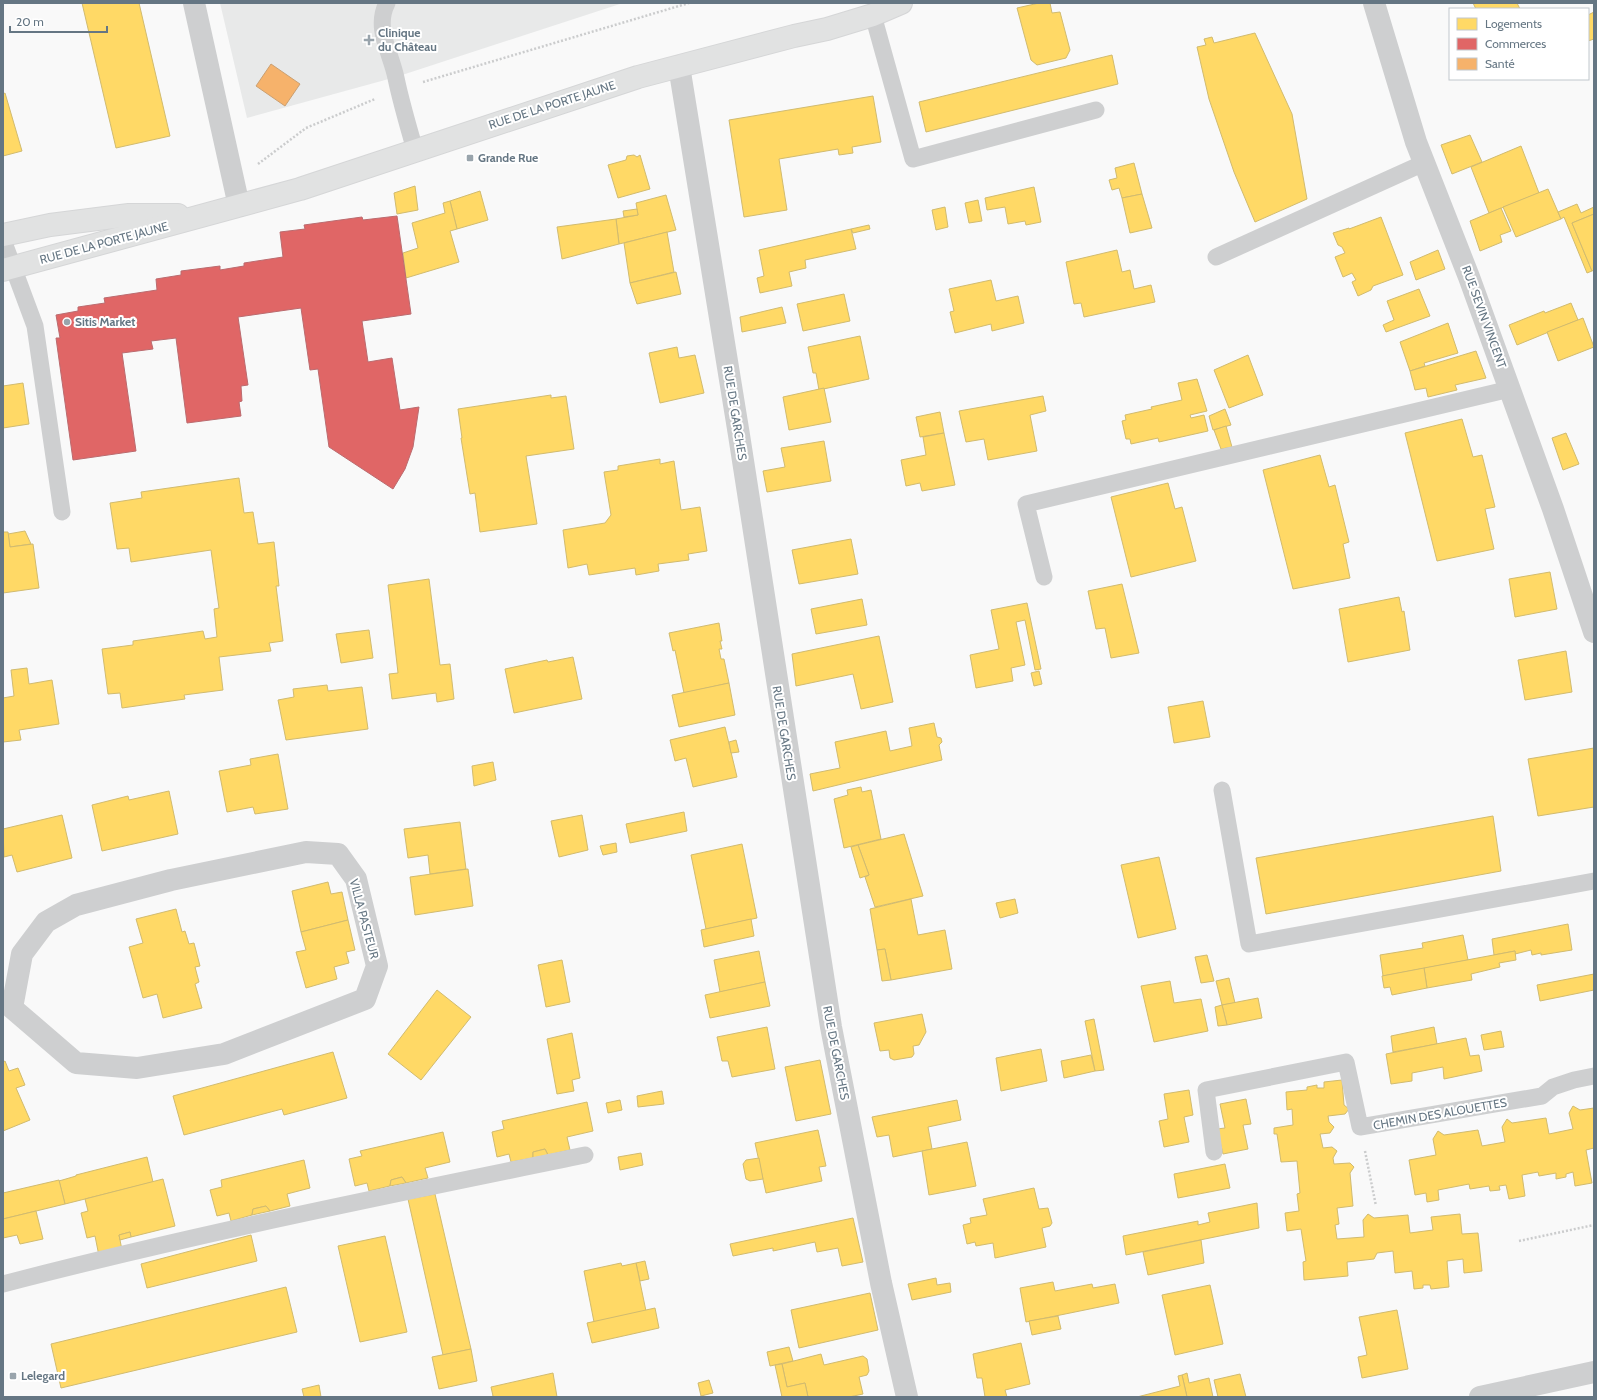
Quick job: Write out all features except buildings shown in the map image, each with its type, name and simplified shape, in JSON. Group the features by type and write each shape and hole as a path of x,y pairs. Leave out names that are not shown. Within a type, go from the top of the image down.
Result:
{"main road":[{"name":"RUE DE LA PORTE JAUNE","path":"8,269 206,216 300,189 631,79 827,28 873,15 901,3"},
{"name":"RUE DE LA PORTE JAUNE","path":"3,235 50,225 129,215 206,216"}],"street":[{"path":"194,3 230,171 239,206"},
{"name":"RUE SEVIN VINCENT","path":"1374,3 1416,142 1469,277 1553,509 1594,632"},
{"name":"RUE DE GARCHES","path":"679,66 739,436 831,1027 881,1283 907,1397"},
{"name":"VILLA PASTEUR","path":"306,852 338,854 356,879 377,966 365,999 224,1054 137,1068 76,1063 8,1010 22,954 46,922 76,904 171,880 306,852"},
{"path":"1480,1397 1594,1372"}],"lane":[{"path":"387,3 382,12 384,41 396,77 398,90 415,150"},
{"path":"873,15 913,159 1096,110"},
{"path":"1216,257 1424,163"},
{"path":"3,240 8,269 35,326 62,512"},
{"path":"1044,577 1026,504 1510,390"},
{"path":"1222,790 1249,944 1594,881"},
{"name":"CHEMIN DES ALOUETTES","path":"1214,1152 1206,1090 1346,1062 1360,1127 1542,1096 1552,1087 1594,1076"},
{"path":"3,1284 198,1236 362,1200 585,1155"}],"path":[{"path":"230,171 255,166 306,128 398,90 689,3"},
{"path":"1360,1127 1376,1206"},
{"path":"1519,1241 1594,1225"}],"shaded area":[{"name":"Clinique du Château","path":"220,3 623,3 396,77 247,118"}],"place":[{"name":"Clinique du Château","path":"369,40"},
{"name":"Grande Rue","path":"470,158"},
{"name":"Sitis Market","path":"67,322"},
{"name":"Lelegard","path":"13,1376"}]}
